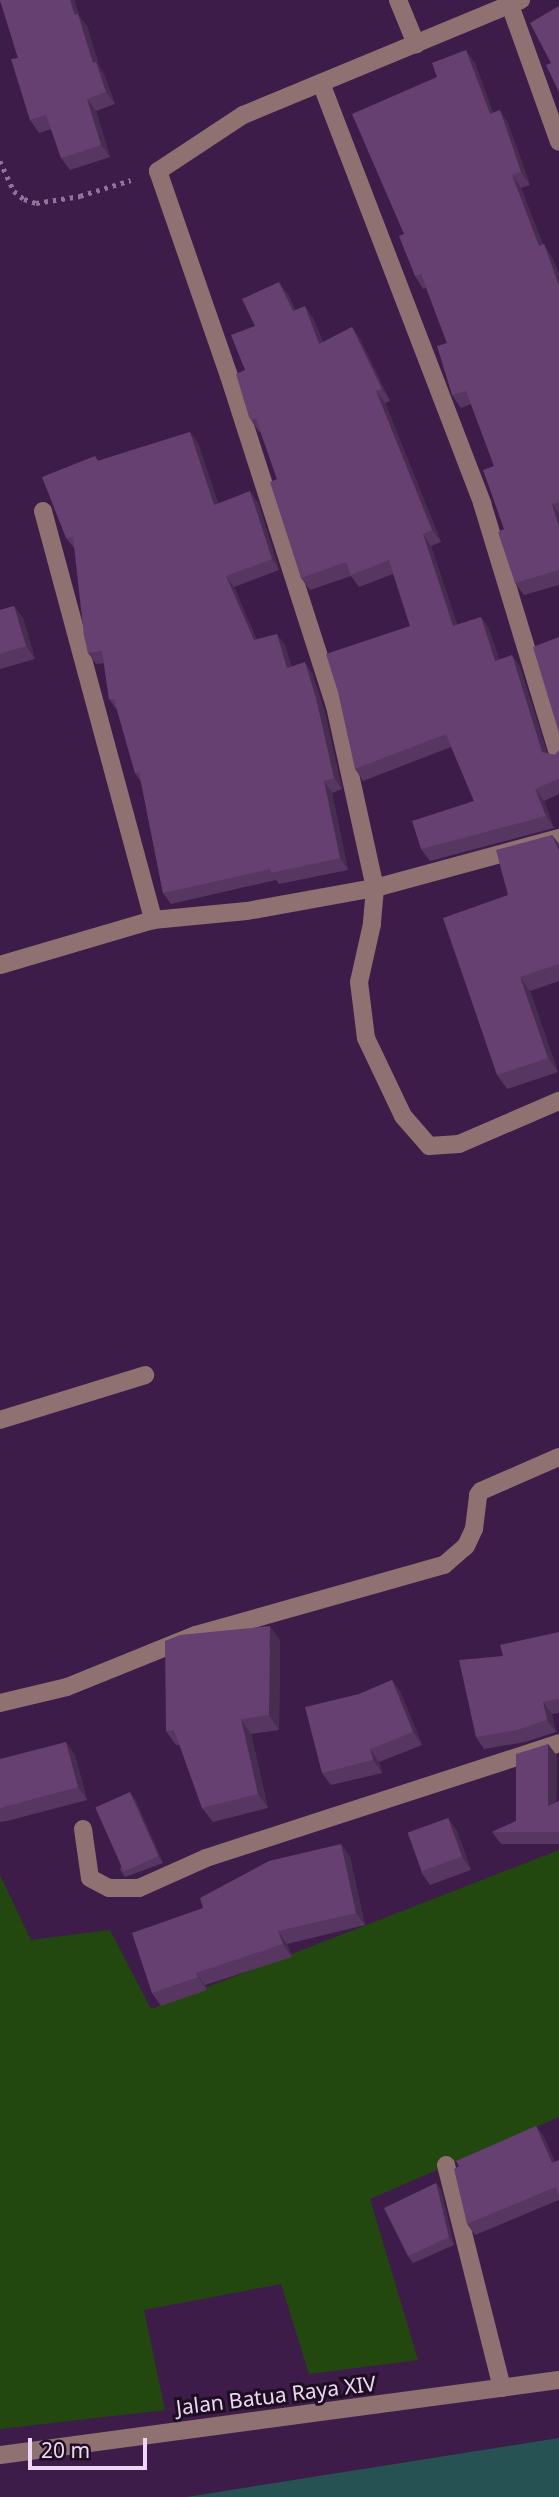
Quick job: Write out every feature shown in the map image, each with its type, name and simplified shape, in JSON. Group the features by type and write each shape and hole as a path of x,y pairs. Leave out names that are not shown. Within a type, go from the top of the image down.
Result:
{"street":[{"path":"398,0 416,44"},
{"path":"559,142 515,3 243,116 158,171 229,376 335,706 375,888 372,924 359,982 366,1038 403,1116 429,1146 458,1144 559,1101"},
{"path":"321,83 482,503 559,756"},
{"path":"43,511 153,920"},
{"path":"0,965 153,920 247,911 375,888 559,838"},
{"path":"0,1420 145,1375"},
{"path":"0,1703 67,1687 196,1634 444,1565 466,1546 474,1529 478,1495 481,1492 559,1457"},
{"path":"83,1829 90,1878 109,1888 139,1888 206,1858 559,1742"},
{"path":"446,2165 502,2388"},
{"name":"Jalan Batua Raya XIV","path":"0,2455 559,2380"}],"path":[{"path":"0,161 14,191 24,199 36,203 80,196 158,171"}],"green space":[{"path":"559,1850 559,2117 370,2199 418,2360 309,2374 281,2284 144,2310 165,2410 0,2429 0,1875 31,1940 110,1930 151,2009"}],"shaded area":[{"path":"559,2438 559,2497 187,2497"}],"building":[{"path":"0,0 70,0 74,15 78,14 93,63 96,62 106,92 87,99 101,145 61,158 46,115 30,120 11,59 18,58"},
{"path":"559,6 559,92 546,65 551,63 530,23"},
{"path":"466,50 490,114 500,110 521,172 512,175 539,246 544,244 559,286 559,502 552,504 559,527 559,570 515,583 498,532 504,529 483,470 494,466 466,391 452,395 437,346 447,343 421,274 415,276 399,236 404,234 352,114 437,77 432,63"},
{"path":"279,282 293,311 305,306 319,344 352,327 382,389 376,391 432,530 423,534 453,626 481,617 495,661 512,655 542,752 555,755 559,750 559,779 535,789 546,816 421,849 412,821 474,801 446,734 355,769 338,692 326,654 410,626 389,560 351,575 346,562 301,578 270,482 277,479 256,418 251,420 249,417 236,374 245,370 231,335 255,326 242,299"},
{"path":"190,432 214,505 250,491 272,559 226,576 254,640 277,634 287,668 305,662 334,778 324,781 340,858 271,873 270,869 163,893 139,772 135,773 114,699 109,699 102,651 88,653 73,537 66,538 42,477 95,456 97,461"},
{"path":"14,606 26,646 0,654 0,610"},
{"path":"559,637 559,733 533,647"},
{"path":"552,835 559,851 559,964 520,977 548,1058 497,1075 443,918 508,895 496,850"},
{"path":"270,1626 269,1715 241,1719 258,1794 202,1808 174,1730 166,1731 165,1641 180,1635"},
{"path":"559,1632 559,1699 543,1702 547,1720 517,1730 476,1737 459,1660 503,1656 500,1645"},
{"path":"392,1680 413,1732 370,1749 373,1760 322,1773 305,1707 359,1694"},
{"path":"66,1742 78,1787 0,1808 0,1759"},
{"path":"548,1744 548,1806 559,1801 559,1832 492,1832 516,1821 516,1754"},
{"path":"130,1792 158,1856 124,1871 95,1807"},
{"path":"448,1818 462,1857 422,1871 408,1833"},
{"path":"341,1844 356,1913 278,1931 283,1944 196,1973 198,1977 152,1993 132,1933 203,1908 200,1898 269,1861"},
{"path":"536,2126 552,2163 559,2160 559,2196 556,2187 467,2224 454,2169 459,2166 456,2161"},
{"path":"436,2183 449,2237 408,2256 384,2208"}]}
